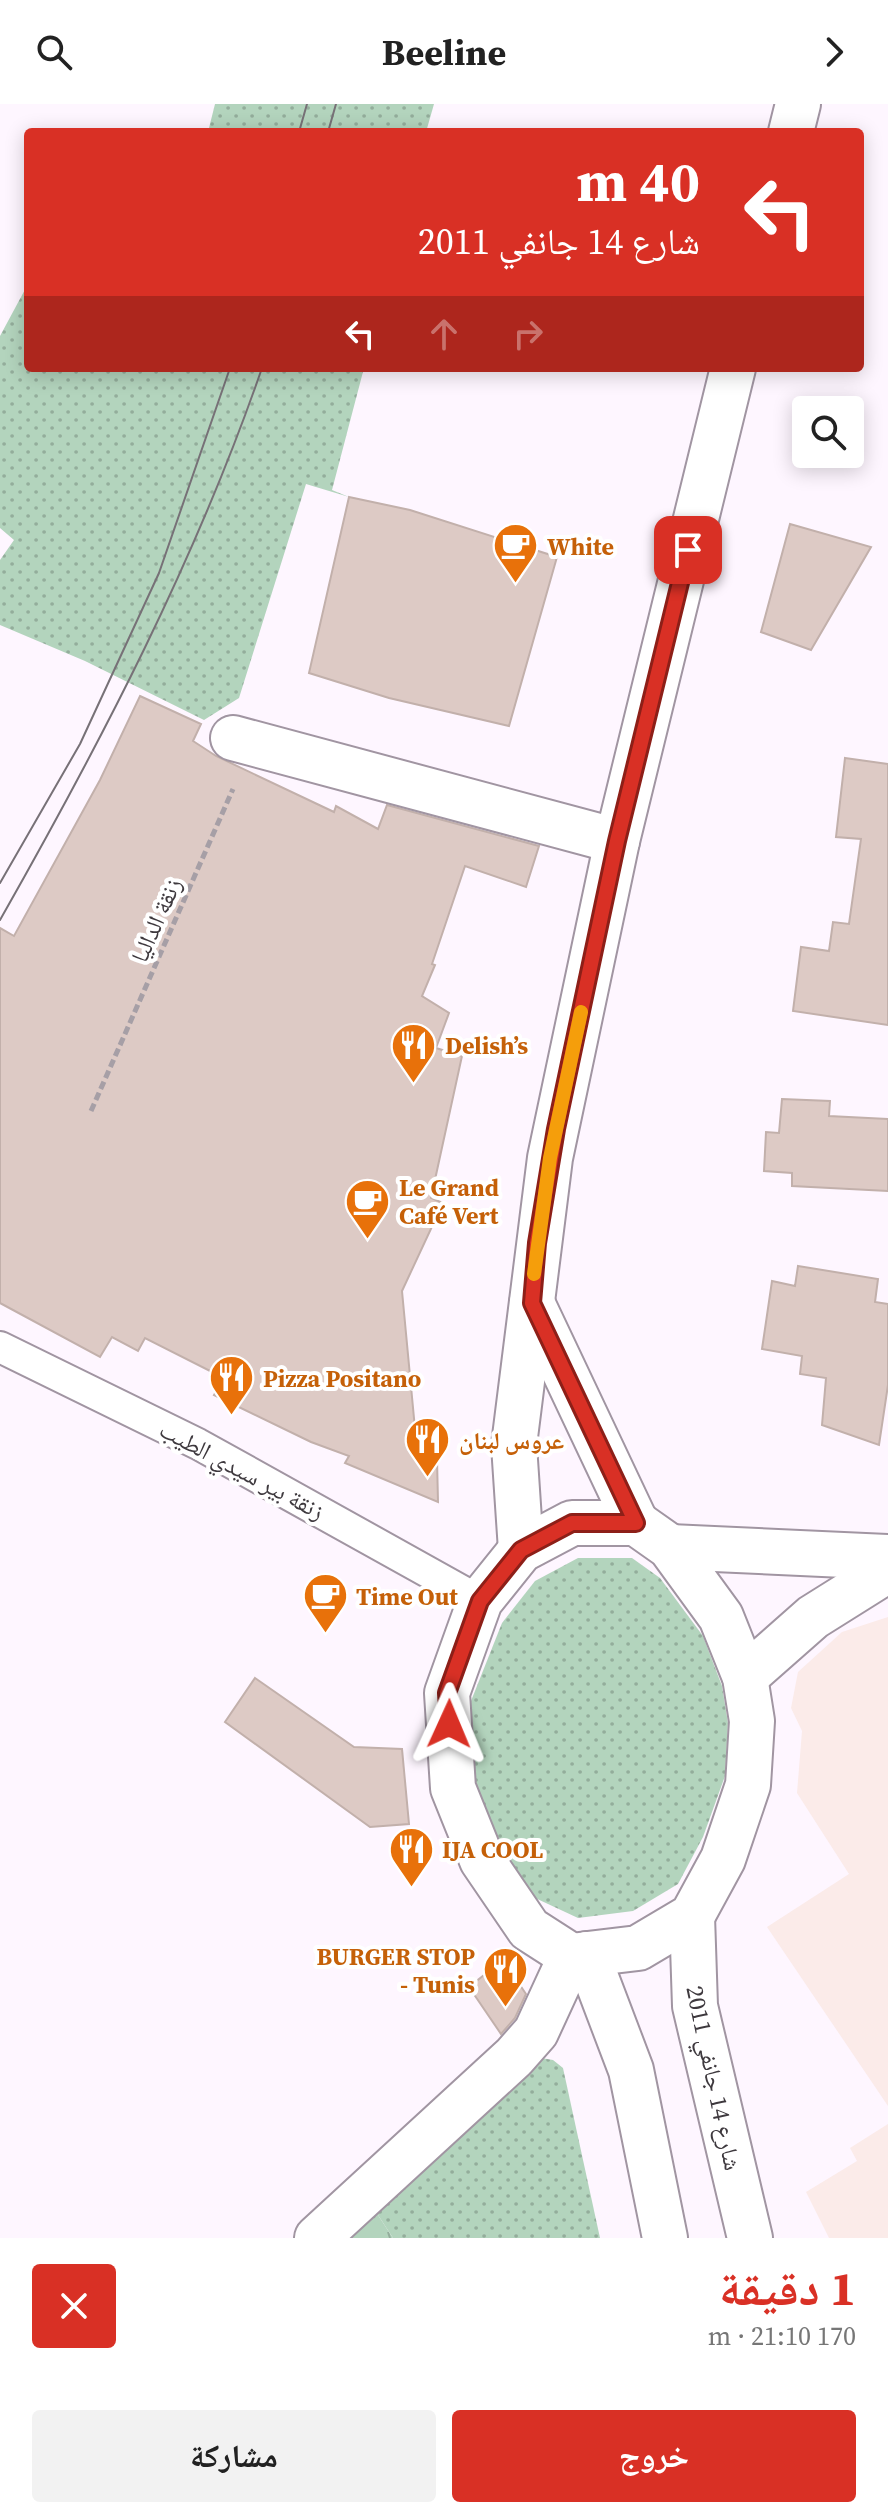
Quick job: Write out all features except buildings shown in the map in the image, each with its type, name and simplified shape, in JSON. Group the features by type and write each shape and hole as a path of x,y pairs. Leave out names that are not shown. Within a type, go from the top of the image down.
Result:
{"main road":[{"path":"792,128 798,104"},
{"path":"521,1550 514,1445 550,1158 617,841 732,372"},
{"path":"243,741 617,841"},
{"path":"532,1303 653,1535 721,1617 745,1677 752,1721 748,1785 723,1859 692,1916 638,1948 579,1955 529,1929 482,1860 453,1788 447,1693 480,1601 521,1550 572,1523 653,1535 888,1557"},
{"path":"745,1677 813,1617 888,1570"},
{"name":"شارع 14 جانفي 2011","path":"692,1916 695,2006 750,2238"},
{"path":"317,2238 514,2057 536,2032 579,1955"},
{"path":"579,1955 631,2070 665,2238"}],"lane":[{"name":"زنقة بير سيدي الطيب","path":"0,1347 198,1444 480,1601"}],"path":[{"name":"زنقة الداليا","path":"91,1111 243,741"}],"shaded area":[{"path":"888,1617 888,2106 767,1927 849,1874 797,1793 802,1731 791,1708 798,1672 842,1632"},
{"path":"888,2124 888,2238 829,2238 806,2192 857,2161 850,2148"}],"green space":[{"path":"215,104 434,104 427,128 209,128"},
{"path":"24,291 24,372 363,372 332,490 349,497 306,484 239,698 204,720 85,661 0,625 0,560 14,540 0,528 0,336"},
{"path":"578,1558 632,1558 660,1578 703,1636 722,1686 728,1723 725,1776 703,1837 678,1884 633,1911 578,1918 533,1897 497,1844 473,1779 471,1701 502,1623 535,1581"},
{"path":"541,2058 553,2060 563,2068 600,2238 393,2238 376,2212"},
{"path":"376,2212 393,2238 349,2238"}],"tram line":[{"path":"300,128 307,104"},
{"path":"329,128 336,104"},
{"path":"0,883 80,744 159,573 229,372"},
{"path":"0,920 144,650 207,511 261,372"}],"slow traffic":[{"path":"534,1274 550,1158 581,1012"}],"place":[{"name":"White","path":"516,585"},
{"name":"Delish’s","path":"414,1084"},
{"name":"Le Grand Café Vert","path":"368,1240"},
{"name":"Pizza Positano","path":"232,1417"},
{"name":"عروس لبنان","path":"428,1479"},
{"name":"Time Out","path":"325,1635"},
{"name":"IJA COOL","path":"411,1888"},
{"name":"BURGER STOP - Tunis","path":"506,2009"}],"route":[{"path":"449,1724 447,1693 480,1601 521,1550 572,1523 636,1523 532,1303 537,1243 556,1129 617,841 688,550"}]}
